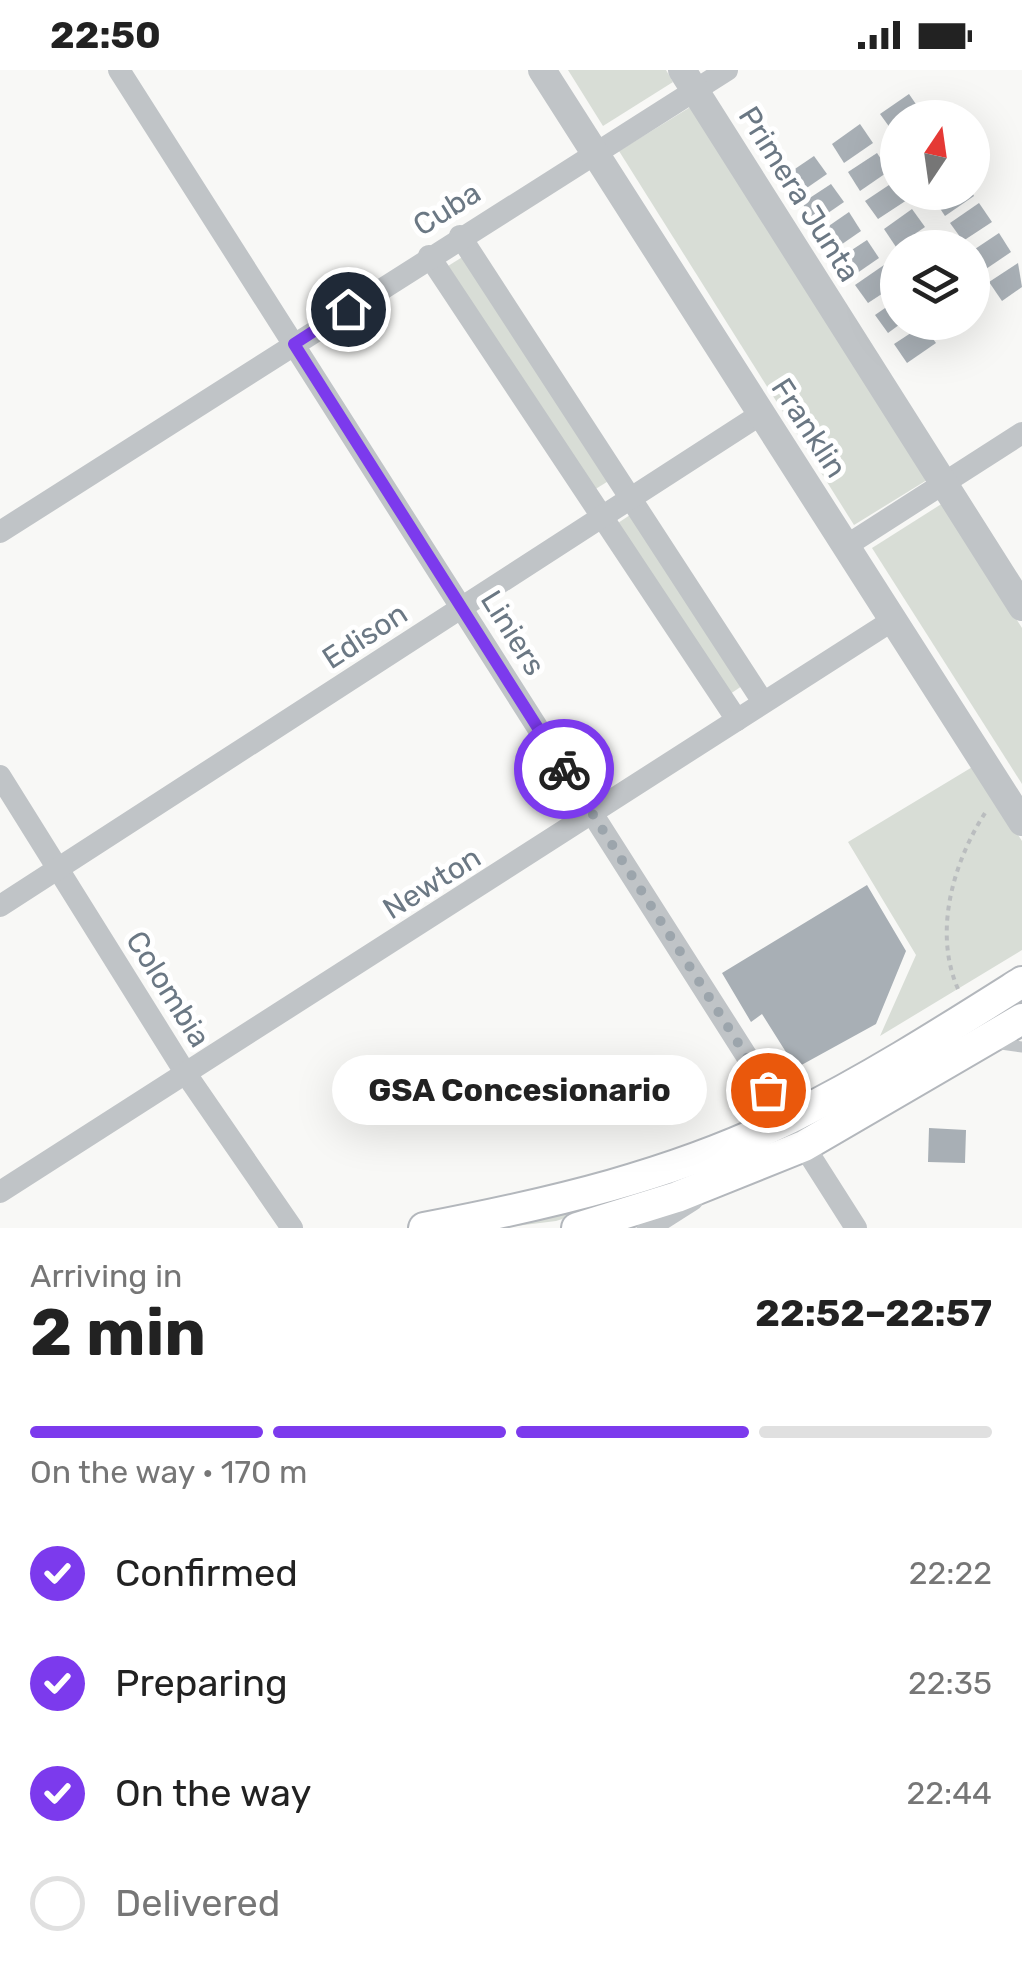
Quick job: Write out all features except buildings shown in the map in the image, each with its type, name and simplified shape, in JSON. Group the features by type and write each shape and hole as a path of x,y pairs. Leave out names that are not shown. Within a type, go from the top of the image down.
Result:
{"main road":[{"path":"424,1228 544,1205 623,1183 787,1120 868,1078 1022,982"},
{"path":"577,1228 743,1173 804,1146 1022,1019"}],"street":[{"name":"Liniers","path":"119,70 856,1228"},
{"name":"Franklin","path":"542,70 1022,822"},
{"name":"Cuba","path":"0,532 594,152 689,80 726,70"},
{"name":"Primera Junta","path":"689,80 1022,607"},
{"path":"460,236 763,702"},
{"path":"429,256 737,720"},
{"name":"Edison","path":"0,906 762,414"},
{"path":"846,546 1022,434"},
{"name":"Newton","path":"0,1192 594,816 893,620"},
{"name":"Colombia","path":"0,776 186,1074 292,1228"},
{"path":"648,1228 743,1173"}],"lane":[{"path":"985,1042 1022,1047"}],"path":[{"path":"970,1015 953,977 947,912 962,849 1002,790"}],"shaded area":[{"path":"568,70 666,70 673,82 603,126"},
{"path":"692,106 927,480 854,525 619,151"},
{"path":"464,256 610,480 594,490 448,266"},
{"path":"943,503 1022,628 1022,784 872,548"},
{"path":"633,513 745,684 730,694 618,523"},
{"path":"974,766 1022,841 1022,950 880,1036 916,955 848,842"},
{"path":"737,1164 556,1221 499,1228"}],"way so far":[{"path":"564,769 768,1090"}],"place":[{"name":"GSA Concesionario","path":"768,1090"}],"route":[{"path":"348,309 294,344 564,769"}]}
